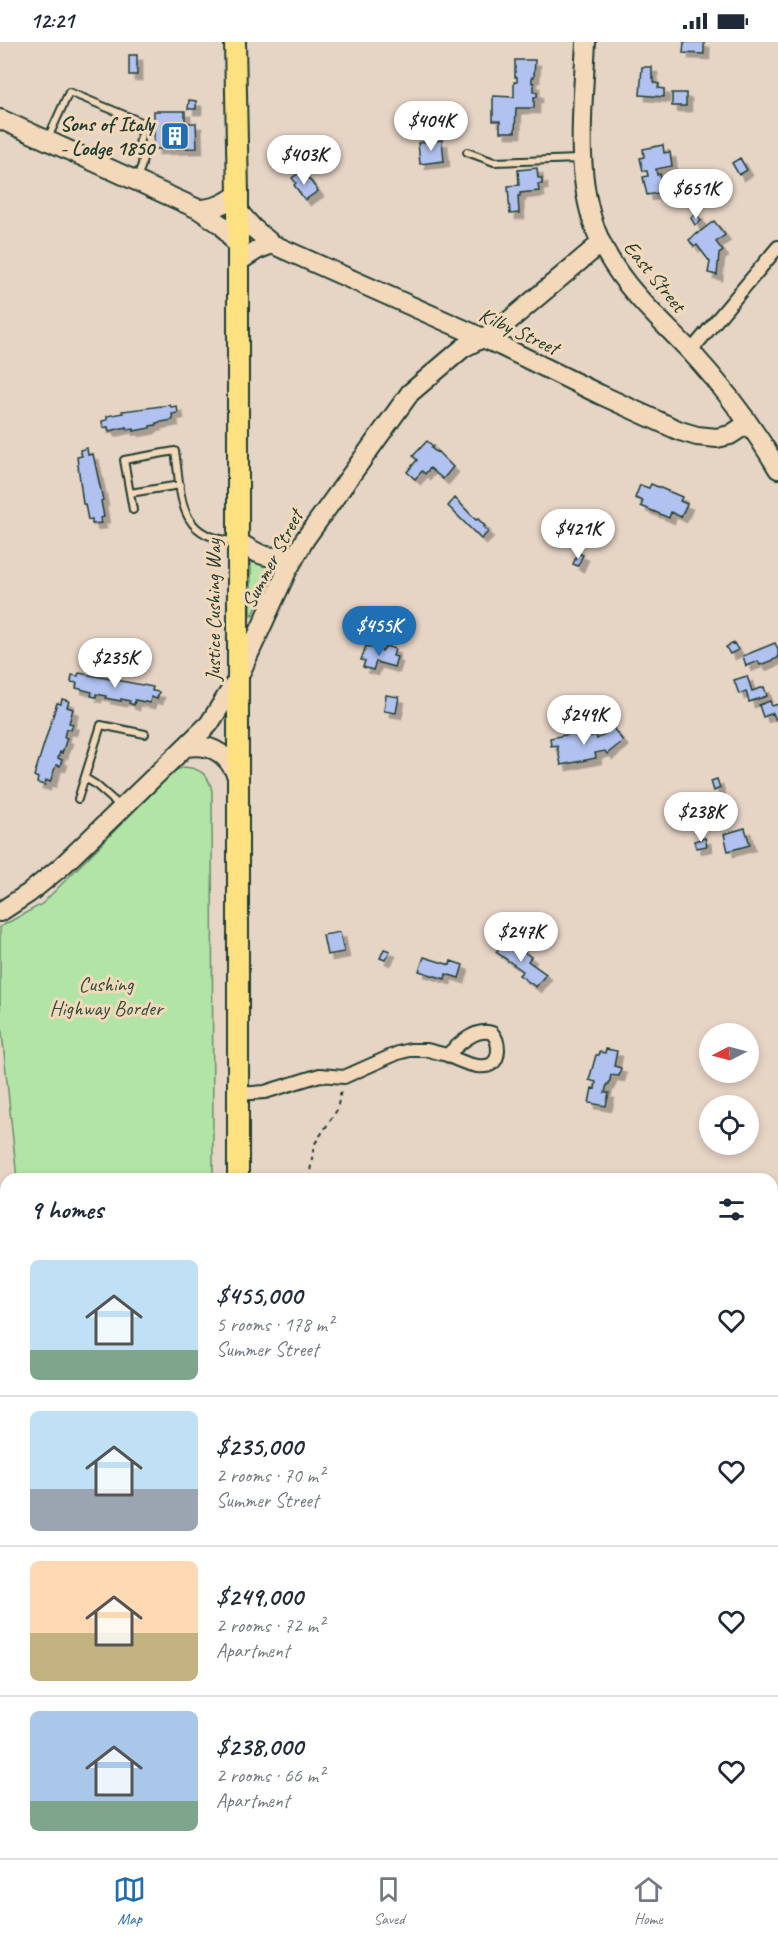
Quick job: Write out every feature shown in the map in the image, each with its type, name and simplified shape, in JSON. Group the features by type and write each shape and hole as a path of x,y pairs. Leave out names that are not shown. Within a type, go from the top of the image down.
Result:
{"main road":[{"name":"Justice Cushing Way","path":"236,42 238,1173"}],"street":[{"name":"East Street","path":"586,42 583,159 587,199 601,243 628,285 690,352 747,424 778,469"},
{"path":"0,119 198,209 223,226 238,254 272,244"},
{"path":"198,209 238,203"},
{"name":"Kilby Street","path":"238,203 253,228 272,244 483,338 688,434 706,438 721,437 734,434 747,424"},
{"name":"Summer Street","path":"0,912 46,880 208,724 237,680 295,555 410,393 456,354 498,330 601,243"},
{"path":"690,352 778,247"},
{"path":"237,541 264,556 295,555"},
{"path":"186,747 196,745 215,749 232,764 237,776"},
{"path":"238,1094 265,1092 320,1075 340,1078 404,1051 427,1050 447,1055"}],"lane":[{"path":"47,141 69,93 144,123 138,148 143,162 136,182"},
{"path":"467,152 494,162 583,159"},
{"path":"133,510 124,460 175,451 183,509 194,525 212,538 237,541"},
{"path":"130,493 180,484"},
{"path":"78,799 101,725 145,734"},
{"path":"85,778 104,790 123,808"}],"path":[{"path":"310,1173 314,1145 337,1110 341,1092 340,1078"}],"green space":[{"path":"254,562 275,565 253,615 251,615 251,564"},
{"name":"Cushing Highway Border","path":"184,767 203,773 212,791 213,1173 16,1173 0,1013 0,927 42,904 174,771"}],"building":[{"path":"684,42 704,42 704,54 683,53"},
{"path":"129,55 137,55 137,75 129,75"},
{"path":"515,60 535,60 532,83 534,83 534,92 537,92 537,97 534,97 534,108 516,108 515,132 500,132 500,121 493,121 493,96 514,97 514,82 517,82"},
{"path":"642,67 652,67 654,83 659,84 658,88 664,89 664,97 640,95"},
{"path":"672,93 686,93 686,106 672,106"},
{"path":"189,100 196,101 196,109 188,109"},
{"name":"Sons of Italy - Lodge 1850","path":"154,111 185,111 185,123 196,123 197,148 154,149"},
{"path":"442,140 444,161 420,164 418,143"},
{"path":"663,145 664,153 670,152 672,166 656,169 657,175 660,174 664,192 647,195 643,177 648,176 647,171 643,171 640,158 644,157 643,149"},
{"path":"740,158 747,170 739,175 732,163"},
{"path":"537,168 538,178 542,178 542,184 538,184 539,191 520,193 518,196 519,213 510,214 508,186 519,185 518,170"},
{"path":"300,172 303,177 306,175 318,191 305,200 294,185 296,183 292,178"},
{"path":"697,214 701,221 695,225 691,218"},
{"path":"714,221 725,235 716,242 723,251 719,254 717,275 708,273 710,262 697,245 694,247 689,240"},
{"path":"170,405 171,407 177,406 178,413 172,414 173,420 156,423 150,428 134,431 134,429 127,430 127,427 109,431 108,427 103,428 102,421 107,420 107,416 123,413 122,411"},
{"path":"427,441 433,446 431,448 453,467 443,479 430,468 425,474 422,471 415,479 407,472 417,460 413,456"},
{"path":"87,448 88,455 93,454 103,500 101,501 104,517 100,518 101,523 92,524 92,519 88,520 85,504 83,504 77,457 82,456 80,450"},
{"path":"651,484 682,497 680,501 687,504 681,517 671,512 669,518 641,506 643,501 635,498 640,485 649,488"},
{"path":"455,498 485,526 483,527 488,532 481,539 448,506"},
{"path":"578,553 583,555 578,566 573,564"},
{"path":"734,643 738,650 730,654 726,647"},
{"path":"775,643 778,658 760,665 758,661 746,666 743,656"},
{"path":"366,646 382,651 386,646 395,649 393,656 397,657 394,667 376,662 373,670 363,667 365,661 361,660"},
{"path":"79,673 153,687 152,691 159,692 157,699 151,697 150,703 135,700 134,705 129,703 130,701 121,699 121,701 105,698 106,696 96,694 96,697 91,696 92,692 76,688 77,683 71,682 72,675 78,676"},
{"path":"747,676 752,691 764,687 767,696 749,702 746,691 739,694 734,680"},
{"path":"386,695 399,697 396,713 384,711"},
{"path":"62,699 69,701 67,707 73,709 69,723 73,724 71,730 66,729 64,737 67,738 58,758 62,760 60,766 56,765 50,782 46,780 45,785 37,783 38,778 34,776 57,703 61,704"},
{"path":"770,701 772,706 778,704 778,719 776,720 773,713 763,717 759,705"},
{"path":"613,728 623,741 607,754 605,751 595,753 596,758 561,765 557,745 551,746 550,738 590,730 591,736 596,735 597,739"},
{"path":"717,779 720,788 714,791 711,781"},
{"path":"745,828 750,845 728,851 724,834"},
{"path":"705,838 707,846 696,848 694,841"},
{"path":"340,932 344,952 327,955 323,935"},
{"path":"506,939 531,957 528,961 546,974 536,987 519,975 523,971 496,952"},
{"path":"384,949 390,951 385,960 380,958"},
{"path":"424,957 450,965 451,961 463,965 459,978 446,974 445,979 419,971"},
{"path":"606,1049 617,1051 614,1066 621,1068 619,1076 611,1075 609,1084 607,1084 605,1093 609,1093 606,1106 589,1103 592,1088 595,1089 596,1082 589,1080 596,1055 599,1055 599,1052 605,1053"}],"place":[{"name":"Sons of Italy - Lodge 1850","path":"175,136"}]}
